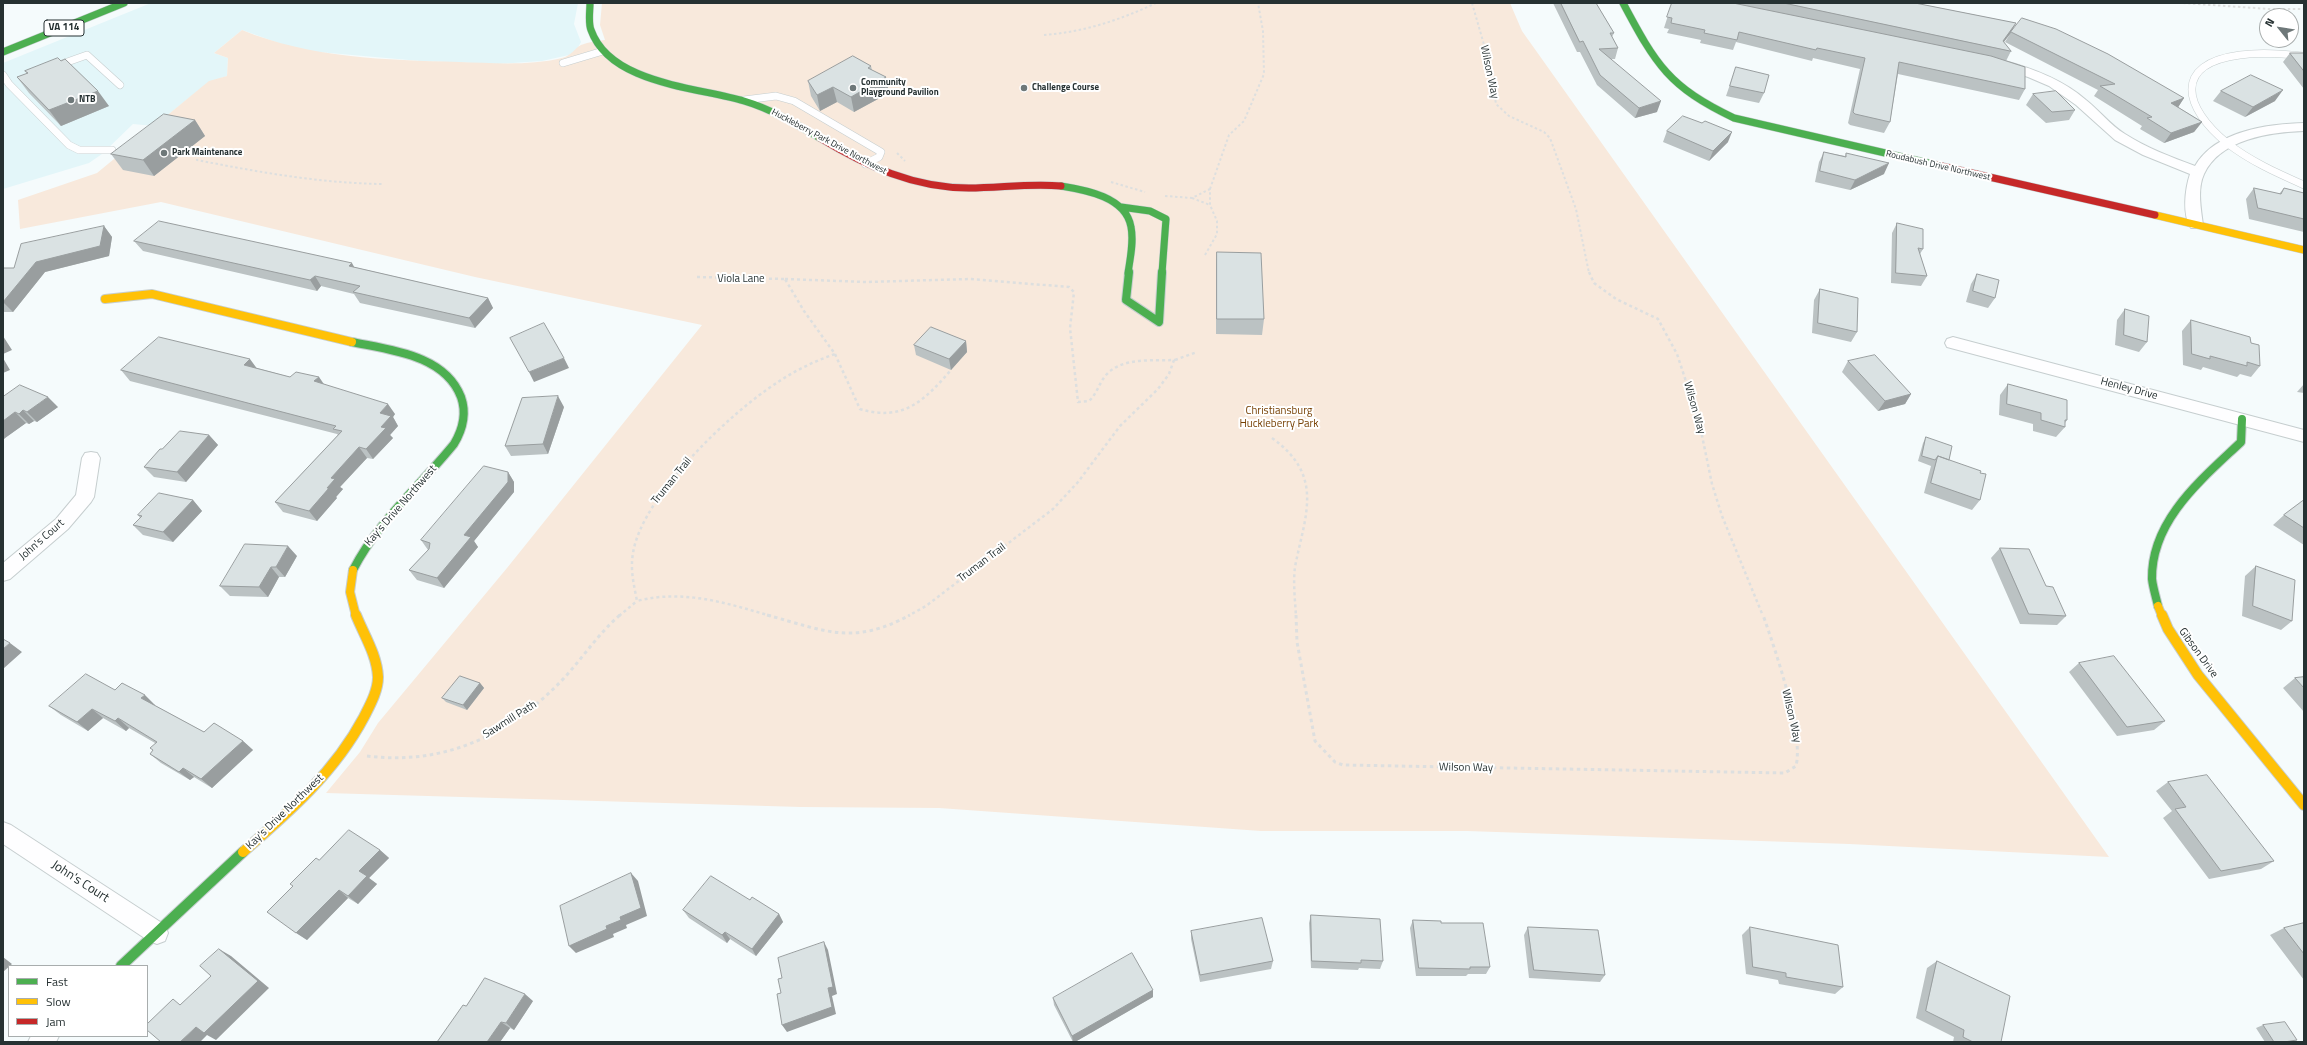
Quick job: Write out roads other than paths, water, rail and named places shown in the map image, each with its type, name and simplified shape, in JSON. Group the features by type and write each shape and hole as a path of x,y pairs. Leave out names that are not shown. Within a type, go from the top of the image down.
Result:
{"street":[{"name":"VA 114","path":"3,52 124,3"},
{"name":"Huckleberry Park Drive Northwest","path":"590,3 588,23 591,35 603,51 622,65 658,81 744,100 794,122 865,164 901,179 931,185 967,188 1025,183 1052,183 1076,188 1121,207 1150,211 1166,219 1159,322 1126,300 1131,227 1129,216 1121,207"},
{"name":"Roudabush Drive Northwest","path":"1623,3 1658,65 1670,80 1704,104 1734,118 2304,250"},
{"path":"1990,62 2042,78 2081,102 2119,136 2156,155 2198,172"},
{"path":"2196,225 2193,190 2198,172 2207,159 2228,144 2244,136 2304,127"},
{"name":"Kay's Drive Northwest","path":"105,299 152,294 408,355 432,365 449,375 460,390 464,408 462,428 448,452 368,543 360,554 351,579 350,605 375,661 377,686 364,720 345,751 312,787 122,965"},
{"name":"Henley Drive","path":"1953,343 2304,436"},
{"name":"Gibson Drive","path":"2242,419 2241,442 2176,509 2163,528 2155,548 2153,569 2156,604 2169,633 2186,660 2304,805"},
{"name":"John's Court","path":"3,574 62,524 85,497 91,458"},
{"name":"John's Court","path":"3,832 157,933"}],"lane":[{"path":"563,63 603,51"},
{"path":"2304,56 2266,54 2240,56 2214,62 2204,67 2195,76 2190,85 2191,96 2195,108 2203,120 2228,144 2264,166 2304,185"},
{"path":"51,68 87,55 120,85"},
{"path":"3,75 6,86 69,145 79,150 112,150"},
{"path":"6,86 16,82"},
{"path":"744,100 765,96 776,96 794,101 880,152 879,157 865,164"}],"place":[{"name":"Community Playground Pavilion","path":"853,88"},
{"name":"Challenge Course","path":"1024,88"},
{"name":"NTB","path":"71,100"},
{"name":"Park Maintenance","path":"164,153"}],"park label":[{"name":"Christiansburg Huckleberry Park","path":"1279,417"}]}
